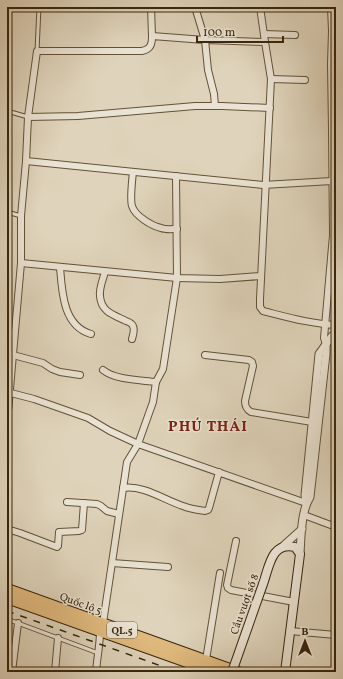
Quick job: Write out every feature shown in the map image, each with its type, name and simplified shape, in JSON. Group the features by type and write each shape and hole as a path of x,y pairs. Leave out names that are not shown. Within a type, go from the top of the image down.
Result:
{"highway":[{"name":"Quốc lộ 5","path":"7,589 215,672"},
{"name":"Quốc lộ 5","path":"7,598 206,660 238,672"}],"main road":[{"path":"282,547 295,547 300,554 285,672"},
{"name":"Cầu vượt số 8","path":"232,672 273,555 282,547"}],"street":[{"path":"7,423 21,263 22,216 28,117 36,51 146,50 151,45 151,7"},
{"path":"195,7 206,40 208,70 214,94 215,106"},
{"path":"260,7 271,79 260,307 263,311 306,322 336,325"},
{"path":"306,503 310,497 326,354 326,344 324,338 333,235 332,181 334,144 331,64 334,31 331,7"},
{"path":"264,34 295,35"},
{"path":"152,36 265,42"},
{"path":"271,79 305,80"},
{"path":"28,117 78,116 187,107 215,106 270,108"},
{"path":"26,161 263,185 332,181"},
{"path":"133,172 132,204 135,212 155,226 164,229 177,229"},
{"path":"96,672 101,627 127,462 138,444 153,402 156,382 163,369 177,278 176,176"},
{"path":"21,263 177,278 220,279 261,276"},
{"path":"60,267 63,294 69,315 80,330 91,334"},
{"path":"105,272 100,293 102,306 109,313 132,325 134,332 132,339"},
{"path":"300,554 319,354 332,336 336,333"},
{"path":"13,355 41,362 60,372 80,375"},
{"path":"205,355 248,360 252,362 245,401 248,410 251,412 312,422"},
{"path":"103,370 106,373 115,376 156,382"},
{"path":"9,393 34,399 88,418 110,431 138,444 306,503"},
{"path":"123,488 139,488 184,506 205,511 208,510 219,472"},
{"path":"67,502 99,505 107,511 119,514"},
{"path":"7,529 57,547 59,532 82,530 84,503"},
{"path":"304,515 336,527"},
{"name":"Cầu vượt số 8","path":"282,547 302,529"},
{"path":"236,541 227,585 228,588 231,590 294,602"},
{"path":"112,563 168,567"},
{"path":"206,660 220,573"},
{"path":"12,672 18,623"},
{"path":"290,631 336,635"},
{"path":"55,672 58,638"}],"lane":[{"path":"36,51 39,7"},
{"path":"7,112 28,117"},
{"path":"7,212 22,216"},
{"path":"7,619 98,653"}],"railway":[{"path":"7,611 178,672"}],"district":[{"name":"PHÚ THÁI","path":"208,426"}]}
